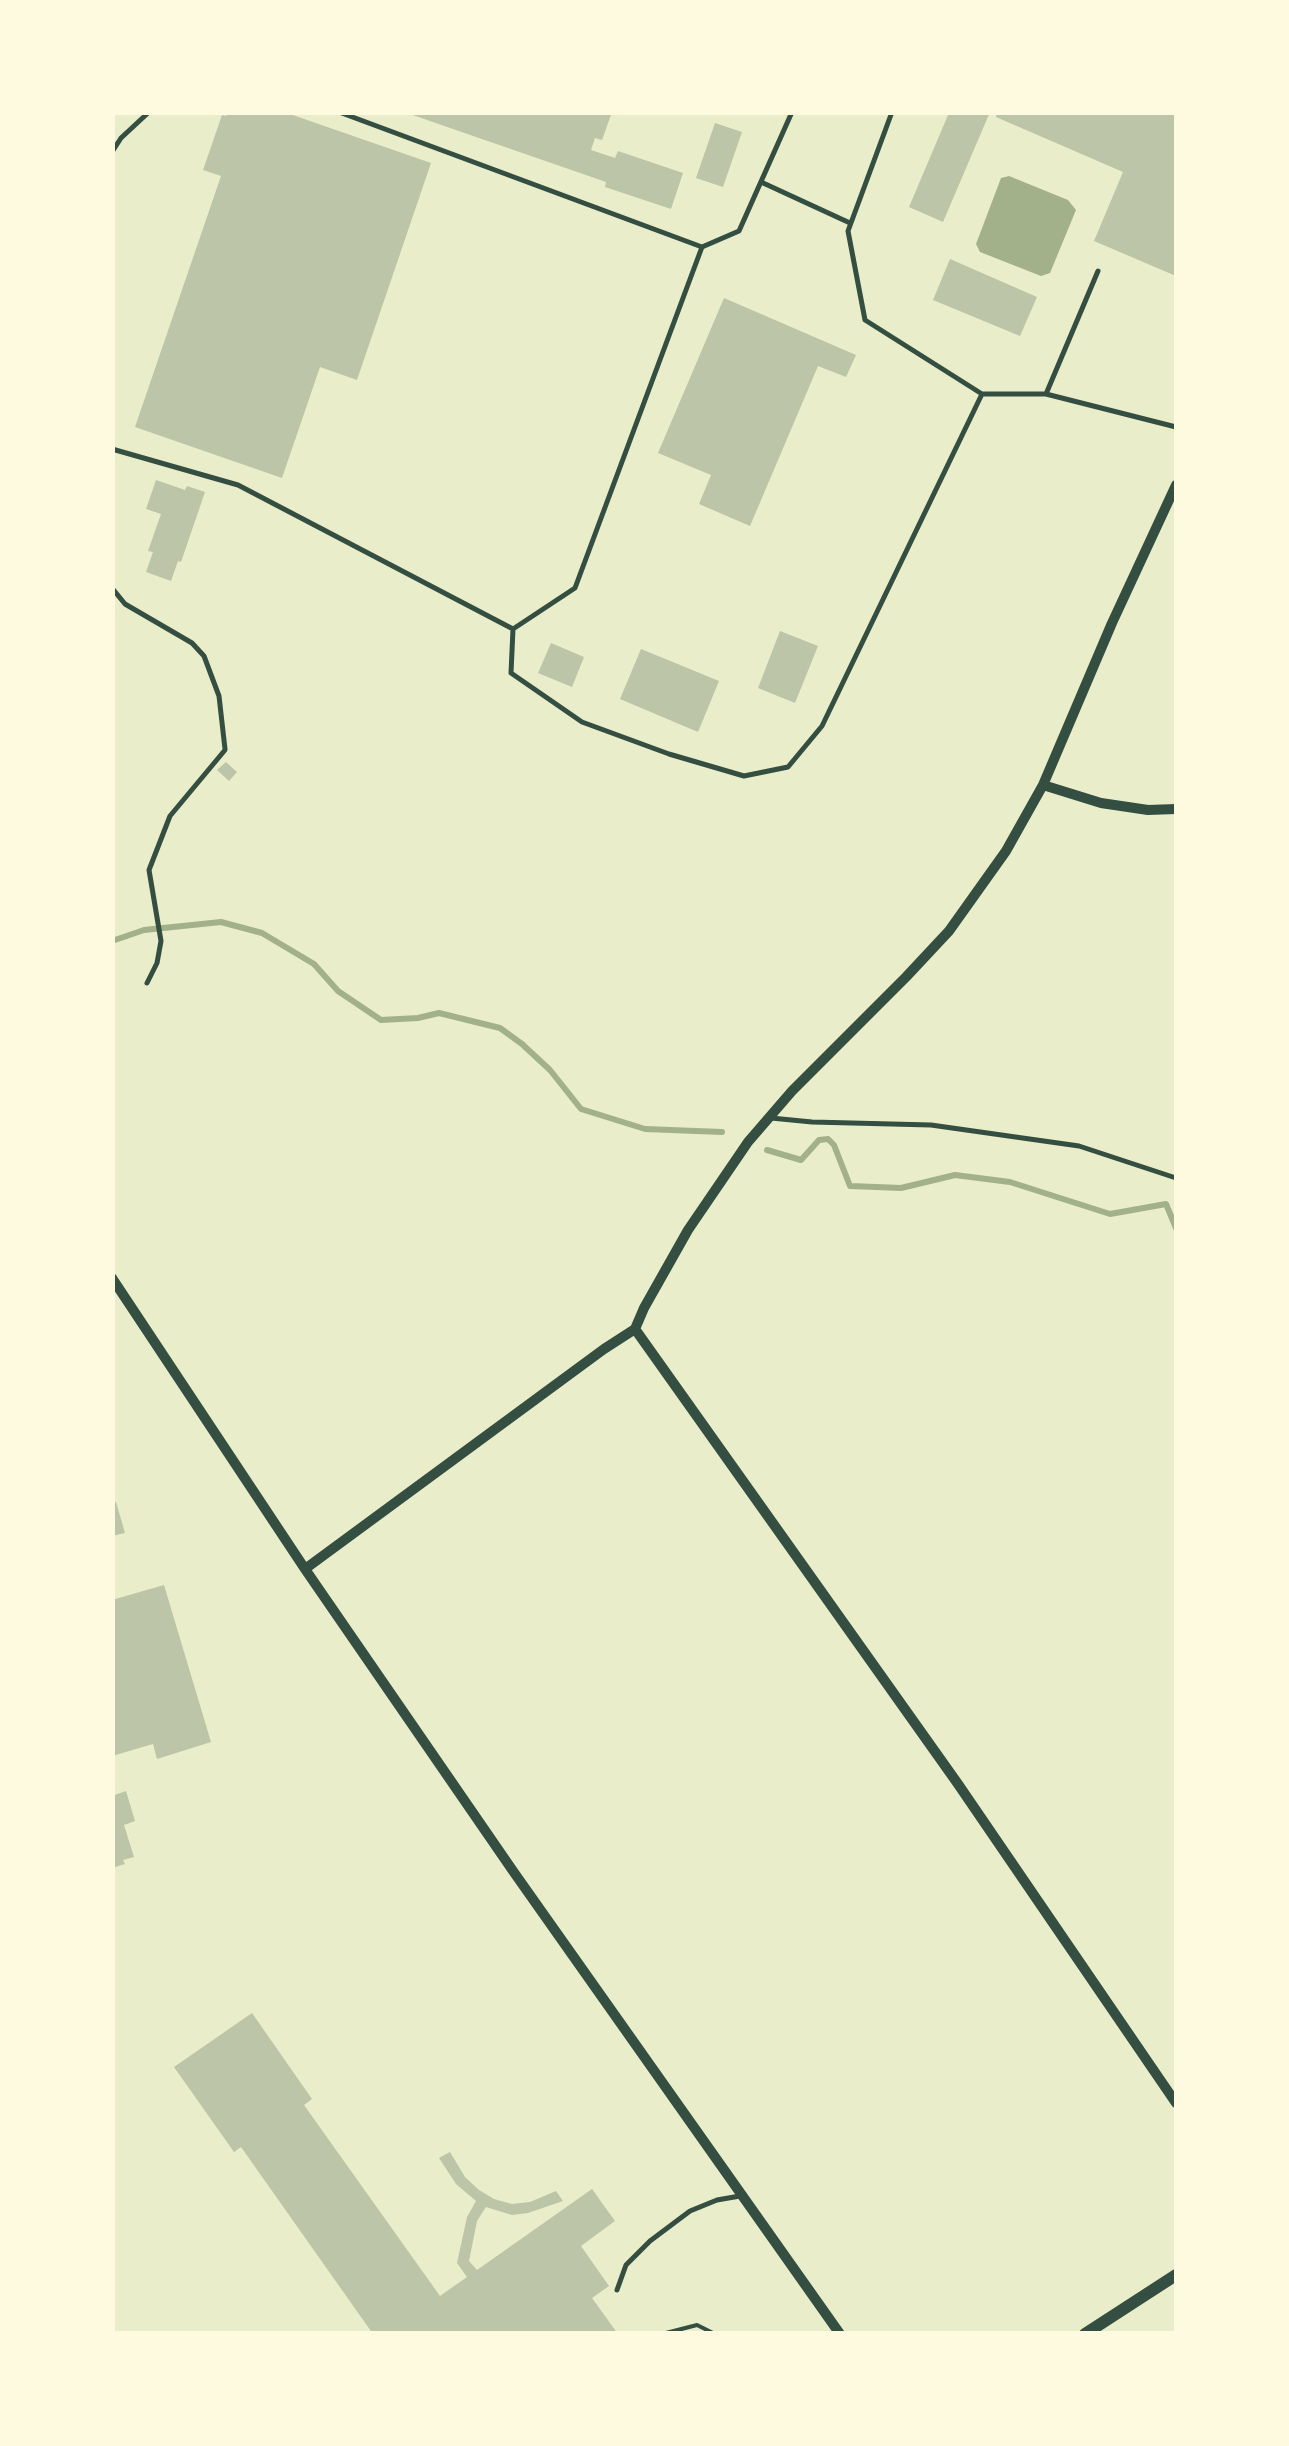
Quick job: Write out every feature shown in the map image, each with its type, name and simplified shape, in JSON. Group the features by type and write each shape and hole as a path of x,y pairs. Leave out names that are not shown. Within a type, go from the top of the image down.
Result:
{"street":[{"path":"305,1570 635,1329 688,1230 748,1142 792,1091 948,931 1006,852 1044,784 1176,485"},
{"path":"1044,784 1101,803 1148,810 1176,809"},
{"path":"112,1278 305,1570 840,2334"},
{"path":"635,1329 958,1784 1176,2103"},
{"path":"1085,2334 1176,2275"}],"lane":[{"path":"112,152 120,138 149,112"},
{"path":"339,112 702,247 740,231 792,112"},
{"path":"892,112 848,232 865,320 982,394 1046,394 1176,426"},
{"path":"760,182 850,223"},
{"path":"513,630 575,588 702,247"},
{"path":"1046,394 1098,272"},
{"path":"513,630 511,673 582,722 744,776 788,767 822,726 982,394"},
{"path":"112,449 238,484 513,630"},
{"path":"112,588 125,604 192,643 204,656 219,696 225,752 170,816 148,870 160,941 157,963 147,983"},
{"path":"768,1118 932,1124 1079,1146 1176,1178"},
{"path":"617,2290 626,2265 690,2211 744,2195"}],"path":[{"path":"662,2334 696,2325 714,2334"}],"shaded area":[{"path":"1009,176 1068,200 1076,210 1050,273 1041,276 980,252 976,244 1001,178"}],"building":[{"path":"284,112 431,163 357,380 320,367 282,478 135,427 221,176 203,170 222,115"},
{"path":"404,112 612,112 602,140 595,138 591,150 615,158 618,151 683,173 671,209 605,187 606,182"},
{"path":"941,112 990,112 943,222 909,207 948,115"},
{"path":"997,112 1176,112 1176,276 1094,241 1123,172 996,117"},
{"path":"715,123 742,132 723,187 696,178"},
{"path":"950,259 1037,297 1020,336 933,300"},
{"path":"724,298 856,355 846,377 818,366 750,526 699,504 711,475 658,453"},
{"path":"156,480 205,492 171,581 146,572 153,552 148,551 161,514 146,509"},
{"path":"780,631 818,646 795,703 758,688"},
{"path":"551,643 584,657 572,687 538,673"},
{"path":"641,649 719,681 698,732 620,699"},
{"path":"226,762 237,772 229,781 217,770"},
{"path":"116,1502 125,1533 112,1536 112,1503"},
{"path":"164,1585 211,1742 157,1759 153,1744 112,1756 112,1600"},
{"path":"126,1791 135,1821 124,1825 134,1857 112,1868 112,1796"},
{"path":"252,2013 312,2099 304,2105 440,2296 467,2277 457,2263 467,2217 476,2201 456,2184 439,2158 450,2152 465,2177 494,2199 512,2204 530,2202 556,2191 563,2201 512,2215 486,2207 477,2221 469,2261 477,2270 592,2189 615,2221 581,2246 609,2286 592,2298 618,2334 373,2334 241,2147 234,2152 174,2067"}],"waterway":[{"path":"112,941 144,930 221,922 262,933 314,964 338,991 381,1020 439,1013 500,1028 550,1070 581,1109 645,1129 722,1132"},
{"path":"767,1150 801,1160 819,1140 828,1139 850,1186 901,1188 955,1175 1010,1182 1110,1214 1166,1204 1176,1228"}]}
